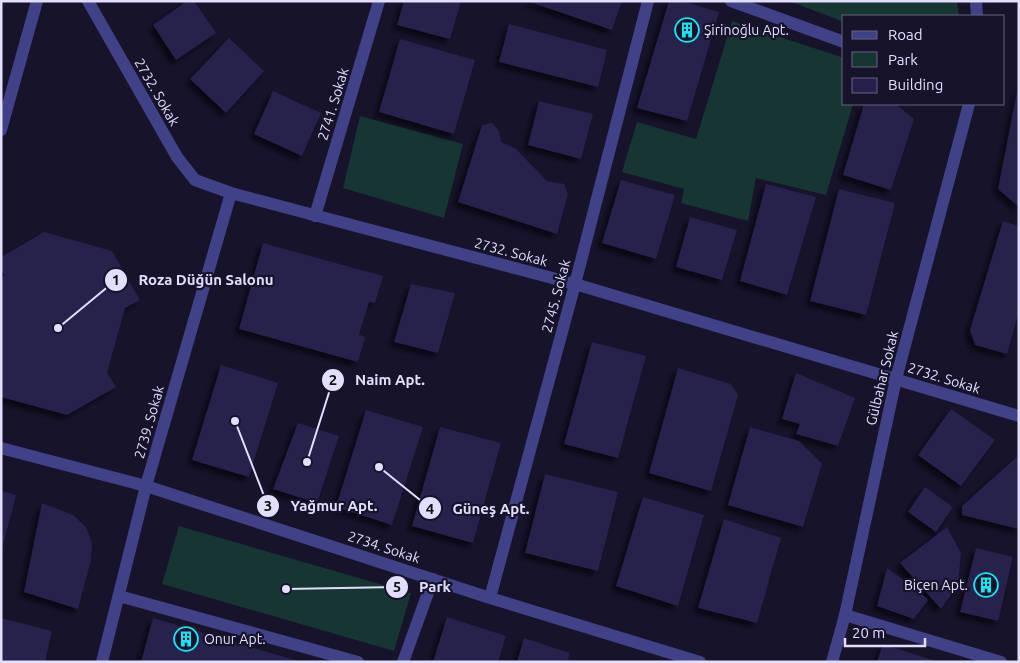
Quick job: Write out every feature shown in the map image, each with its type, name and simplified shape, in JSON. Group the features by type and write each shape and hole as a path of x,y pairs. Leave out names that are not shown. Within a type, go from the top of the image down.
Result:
{"street":[{"path":"1,130 37,1"},
{"name":"2732. Sokak","path":"88,1 177,157 195,180 231,193 575,284 1019,416"},
{"name":"2741. Sokak","path":"316,216 380,1"},
{"name":"2745. Sokak","path":"490,598 575,284 648,1"},
{"path":"731,1 842,41"},
{"path":"976,1 977,15"},
{"name":"Gülbahar Sokak","path":"832,662 896,380 969,105"},
{"name":"2739. Sokak","path":"102,662 146,486 231,193"},
{"name":"2734. Sokak","path":"1,448 146,486 490,598 700,662"},
{"path":"403,662 433,579"},
{"path":"119,596 358,662"},
{"path":"844,615 1001,662"}],"green space":[{"path":"789,1 957,1 959,15 842,15 842,21"},
{"path":"732,21 842,57 842,105 853,105 826,195 756,178 748,221 681,203 684,189 622,172 637,122 696,139"},
{"path":"360,116 463,144 444,218 343,188"},
{"path":"179,526 411,593 394,651 162,584"}],"building":[{"path":"187,1 194,1 216,33 176,60 153,25"},
{"path":"404,1 461,1 450,39 397,25"},
{"path":"527,1 622,1 612,30"},
{"path":"669,1 682,1 719,12 687,121 637,108"},
{"path":"509,24 607,50 598,87 499,62"},
{"path":"229,38 264,71 226,113 190,79"},
{"path":"400,39 475,60 454,134 379,112"},
{"path":"1019,87 1019,207 998,189"},
{"path":"273,91 321,113 302,156 254,134"},
{"path":"539,101 593,114 581,159 528,145"},
{"path":"864,105 897,105 914,119 891,190 843,175"},
{"path":"492,123 499,131 501,142 515,148 547,181 564,184 568,194 557,234 458,202 482,125"},
{"path":"621,180 675,195 656,259 602,243"},
{"path":"766,184 816,197 787,295 740,281"},
{"path":"839,189 895,203 866,315 810,301"},
{"path":"690,217 737,230 722,280 676,267"},
{"path":"1003,221 1019,226 1019,311 1007,354 975,345 970,330"},
{"path":"44,232 112,251 140,300 125,308 107,373 116,387 67,415 1,397 1,284 4,274 1,270 1,257"},
{"path":"263,243 383,276 375,303 369,302 359,335 365,337 358,362 239,329"},
{"path":"411,284 455,293 438,353 394,342"},
{"path":"592,342 646,356 618,458 564,444"},
{"path":"221,365 278,383 249,477 192,460"},
{"path":"678,368 731,384 738,395 711,491 649,473"},
{"path":"796,373 855,398 838,446 796,434 800,424 782,419"},
{"path":"951,409 995,440 961,486 918,455"},
{"path":"366,410 423,427 392,525 336,507"},
{"path":"298,423 339,436 317,503 273,489"},
{"path":"440,427 501,443 473,543 412,526"},
{"path":"750,427 799,441 822,464 803,527 728,505"},
{"path":"1019,455 1019,529 962,515 962,506"},
{"path":"545,474 618,492 598,571 525,553"},
{"path":"925,487 953,507 936,532 908,512"},
{"path":"1,491 16,495 2,549 1,549"},
{"path":"643,497 704,515 678,606 616,586"},
{"path":"42,503 73,515 86,527 92,543 91,560 78,609 24,592"},
{"path":"724,519 781,538 757,623 698,608"},
{"path":"947,527 961,553 958,585 941,609 900,563"},
{"name":"Biçen Apt.","path":"976,548 1013,557 998,621 960,612"},
{"path":"887,568 918,590 928,600 914,619 877,606"},
{"path":"447,617 506,636 498,662 433,662"},
{"path":"1,618 52,631 45,662 1,662"},
{"name":"Onur Apt.","path":"153,618 298,661 298,662 141,662"},
{"path":"524,638 570,653 567,662 517,662"},
{"path":"883,644 932,660 931,662 877,662"}],"place":[{"name":"Şirinoğlu Apt.","path":"687,30"},
{"name":"Roza Düğün Salonu","path":"58,328"},
{"name":"Yağmur Apt.","path":"235,421"},
{"name":"Naim Apt.","path":"307,462"},
{"name":"Güneş Apt.","path":"379,467"},
{"name":"Biçen Apt.","path":"986,585"},
{"name":"Park","path":"286,589"},
{"name":"Onur Apt.","path":"186,639"}]}
